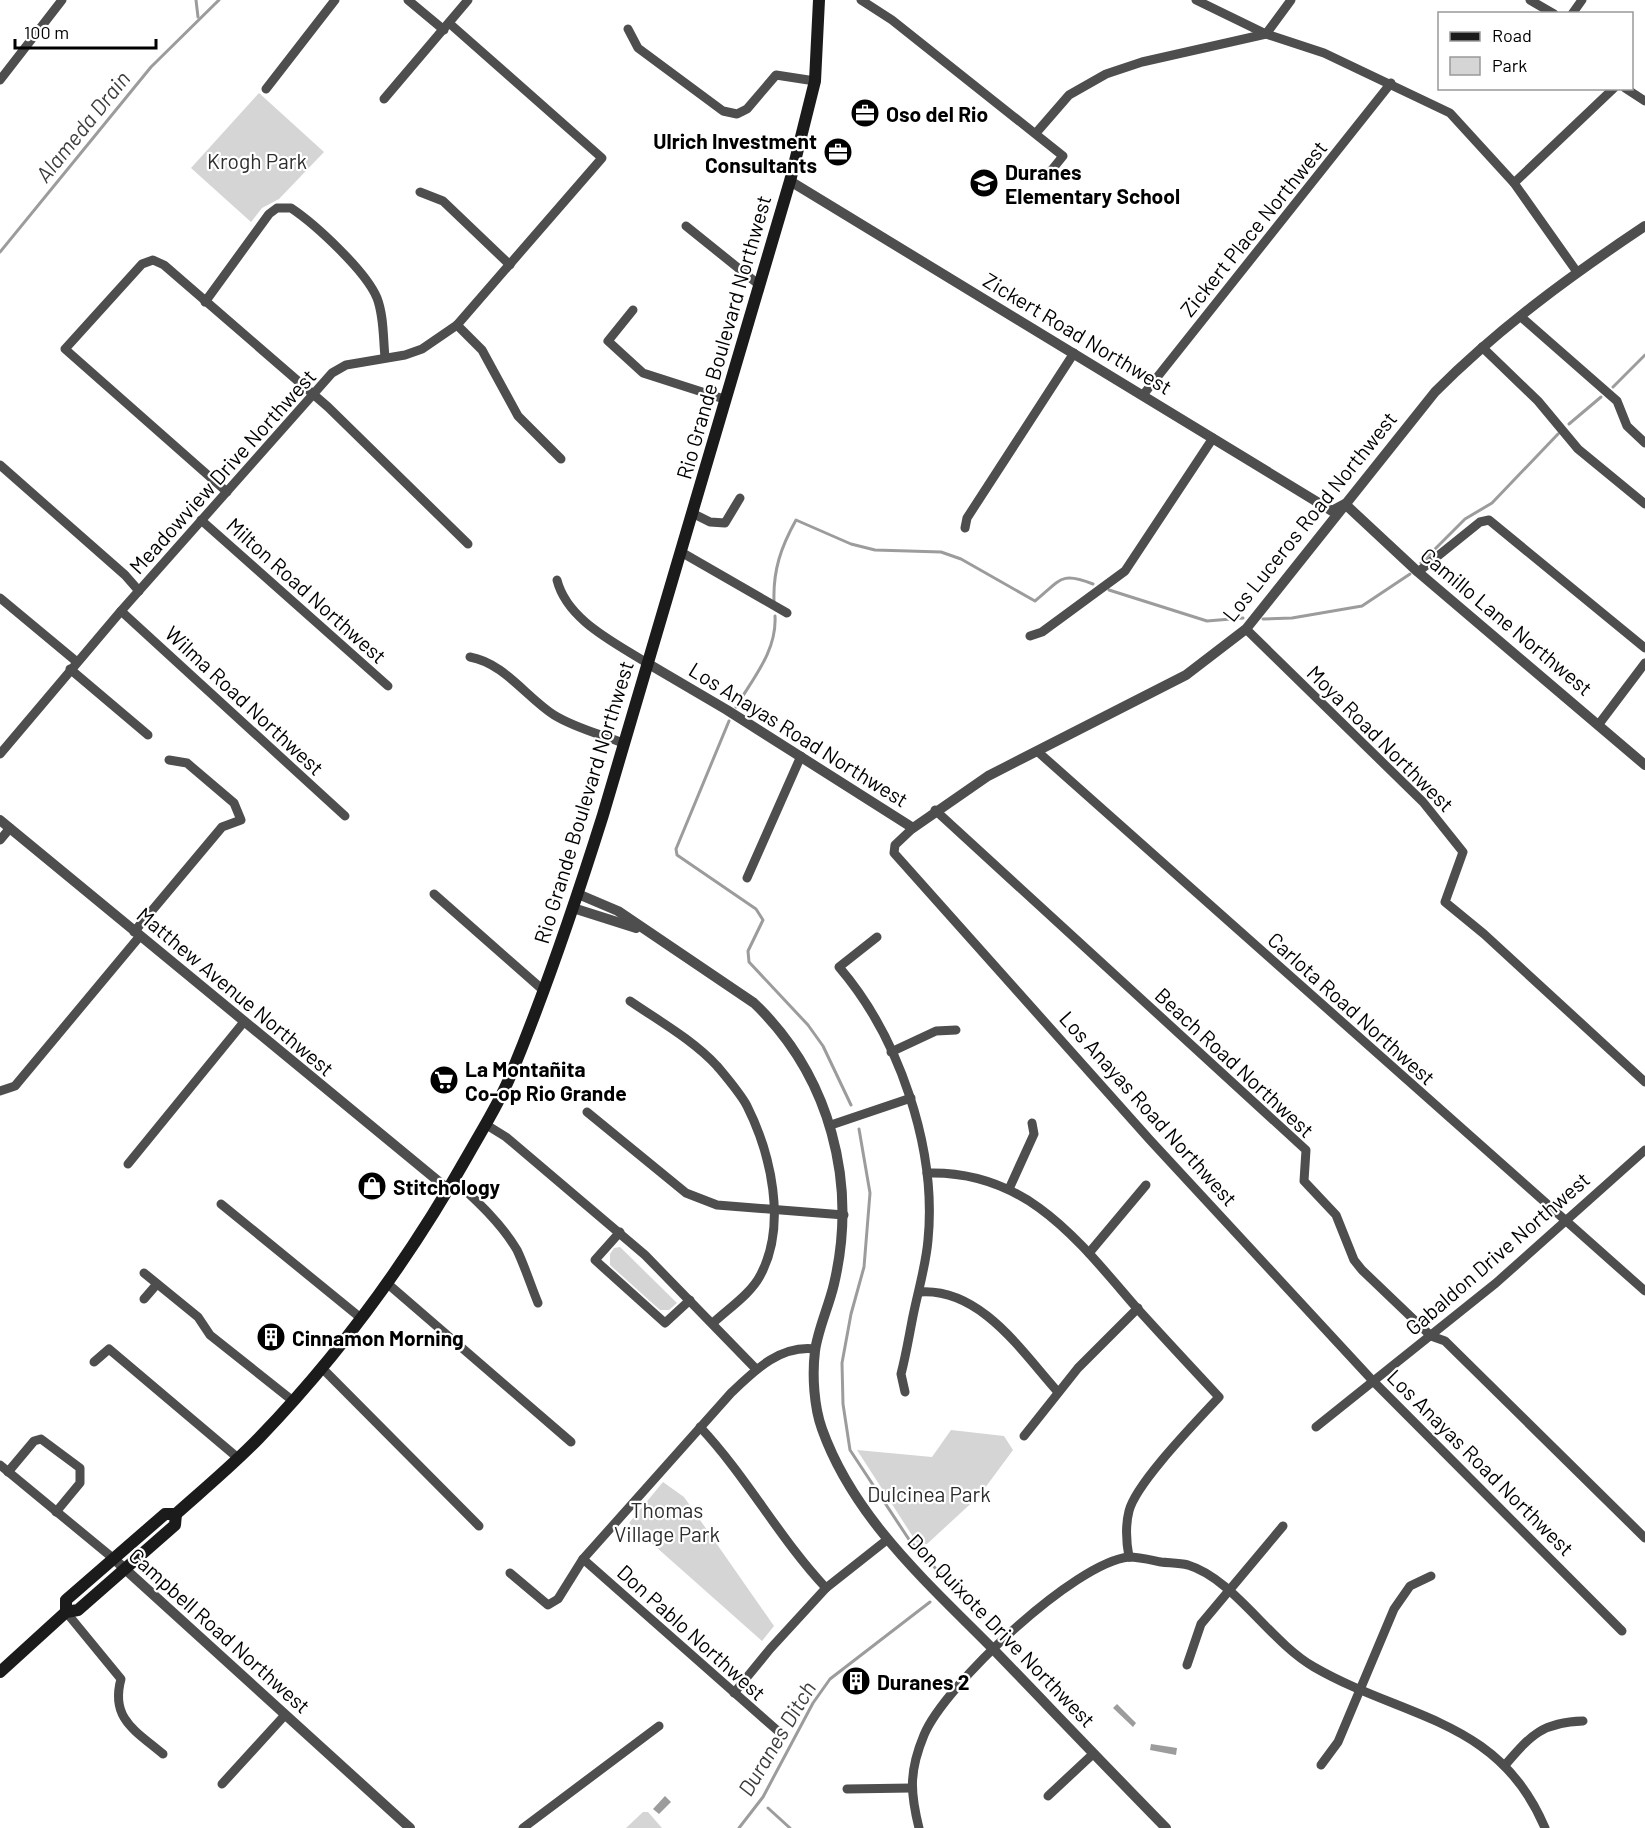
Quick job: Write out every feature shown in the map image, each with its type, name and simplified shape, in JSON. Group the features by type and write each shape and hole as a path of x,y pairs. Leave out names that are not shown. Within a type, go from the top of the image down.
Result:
{"main road":[{"name":"Rio Grande Boulevard Northwest","path":"66,1612 66,1600 165,1514 176,1514 238,1458 322,1368 388,1284 451,1185 508,1080 578,894 790,181 816,81 819,0"},
{"name":"Rio Grande Boulevard Northwest","path":"0,1672 66,1612 78,1611 175,1525 176,1514"}],"street":[{"path":"0,80 62,0"},
{"path":"266,89 335,0"},
{"path":"408,0 446,27"},
{"path":"384,99 468,0"},
{"path":"861,0 892,20 1064,156 1046,177"},
{"path":"1196,0 1266,34 1324,53 1450,113 1514,183 1577,272"},
{"path":"1036,133 1070,95 1106,74 1142,62 1266,34 1291,0"},
{"path":"1530,0 1551,12"},
{"name":"Meadowview Drive Northwest","path":"0,754 121,611 332,373 346,365 422,349 457,326 602,158 446,27"},
{"path":"628,29 638,48 723,111 737,114 747,109 776,75 816,81"},
{"name":"Zickert Place Northwest","path":"1143,395 1391,83"},
{"path":"1514,183 1612,90"},
{"path":"1628,90 1645,101"},
{"name":"Zickert Road Northwest","path":"790,181 1332,511 1345,504"},
{"path":"420,192 443,201 510,265"},
{"path":"205,302 269,214 277,208 291,208 360,270 369,283 381,309 386,357"},
{"path":"686,225 759,284"},
{"name":"Los Luceros Road Northwest","path":"913,828 934,810 988,776 1186,675 1246,629 1435,392 1482,347 1520,316 1577,272 1645,226"},
{"path":"227,492 65,349 142,264 153,260 164,265 312,394 468,544"},
{"path":"633,310 608,341 631,364 658,380 724,399"},
{"path":"1520,316 1617,401 1627,426 1645,442"},
{"path":"457,326 482,350 518,416 561,459"},
{"path":"1482,347 1538,401 1578,449 1645,504"},
{"path":"965,528 967,518 1074,353"},
{"path":"1030,636 1042,632 1125,571 1213,438"},
{"path":"0,465 125,575 139,591"},
{"path":"692,513 710,522 725,523 740,498"},
{"name":"Camillo Lane Northwest","path":"1345,504 1418,572 1645,765"},
{"name":"Milton Road Northwest","path":"201,520 388,686"},
{"path":"1418,572 1480,522 1489,520 1645,648"},
{"path":"681,552 786,613"},
{"path":"557,580 566,603 576,614 647,663"},
{"path":"0,598 148,735"},
{"name":"Wilma Road Northwest","path":"121,611 345,816"},
{"name":"Moya Road Northwest","path":"1246,629 1423,802 1463,852 1445,902 1484,934 1645,1082"},
{"path":"470,657 486,660 560,718 623,742"},
{"name":"Los Anayas Road Northwest","path":"647,663 801,756 913,828 895,845 894,853 1150,1140 1372,1381 1622,1631"},
{"path":"1599,724 1645,663"},
{"name":"Carlota Road Northwest","path":"1037,751 1645,1291"},
{"path":"747,878 801,756"},
{"path":"0,1091 15,1086 222,827 241,820 234,803 187,763 169,760"},
{"name":"Beach Road Northwest","path":"934,810 1306,1150 1304,1181 1336,1215 1354,1260 1431,1335 1445,1341 1645,1538"},
{"name":"Matthew Avenue Northwest","path":"0,820 243,1023 451,1185 481,1205 517,1251 538,1303"},
{"path":"0,840 10,828"},
{"path":"434,894 543,990"},
{"path":"578,894 618,911 639,928"},
{"path":"573,908 639,928"},
{"name":"Don Quixote Drive Northwest","path":"639,928 717,976 765,1013 811,1078 831,1125 839,1163 844,1215 838,1267 815,1349 815,1390 820,1426 846,1481 888,1539 1166,1828"},
{"path":"877,937 839,967 879,1024 911,1098 927,1173 928,1242 920,1292 901,1374 905,1392"},
{"path":"630,1001 681,1035 716,1065 747,1105 770,1173 774,1211 770,1244 761,1274 746,1294 713,1323"},
{"path":"128,1164 243,1023"},
{"path":"891,1052 936,1031 956,1030"},
{"path":"831,1125 911,1098"},
{"path":"587,1112 686,1193 717,1205 844,1215"},
{"path":"1009,1189 1034,1134 1032,1123"},
{"path":"486,1124 506,1137 620,1232 713,1323 756,1369"},
{"name":"Gabaldon Drive Northwest","path":"1316,1427 1496,1283 1645,1150"},
{"path":"927,1173 967,1176 1009,1189 1044,1209 1089,1253 1219,1397 1140,1489 1129,1509 1125,1536 1129,1557"},
{"path":"1089,1253 1146,1185"},
{"path":"221,1204 362,1318"},
{"path":"620,1232 595,1260 665,1323 690,1300"},
{"path":"144,1273 198,1317 210,1335 293,1401"},
{"path":"144,1299 157,1284"},
{"path":"388,1284 571,1442"},
{"path":"920,1292 942,1293 967,1302 992,1319 1058,1392"},
{"path":"1024,1436 1058,1392 1138,1308"},
{"path":"94,1362 109,1348 238,1458"},
{"path":"510,1573 548,1605 558,1599 583,1559 700,1427 756,1369 788,1352 803,1348 815,1349"},
{"path":"322,1368 478,1526"},
{"path":"700,1427 730,1459 803,1563 826,1588"},
{"path":"4,1468 34,1441 41,1439 80,1468 80,1483 56,1512"},
{"name":"Campbell Road Northwest","path":"4,1468 114,1559 410,1828"},
{"path":"1187,1665 1201,1624 1283,1526"},
{"path":"734,1693 770,1649 826,1588 888,1539"},
{"path":"919,1828 910,1788 917,1754 925,1732 941,1706 994,1650 1056,1593 1082,1575 1129,1557 1189,1566 1229,1589 1261,1625 1312,1667 1438,1721 1473,1740 1506,1764 1539,1814 1545,1828"},
{"name":"Don Pablo Northwest","path":"583,1559 778,1731"},
{"path":"1321,1765 1338,1742 1394,1609 1410,1586 1431,1576"},
{"path":"66,1612 121,1679 117,1702 128,1724 163,1754"},
{"path":"222,1784 285,1715"},
{"path":"1506,1764 1541,1728 1559,1721 1583,1721"},
{"path":"523,1828 659,1726"},
{"path":"1048,1796 1093,1754"},
{"path":"847,1789 910,1788"}],"green space":[{"name":"Krogh Park","path":"259,93 324,152 279,199 262,208 251,222 191,168"},
{"path":"620,1247 677,1303 669,1310 660,1310 610,1265 610,1254 614,1248"},
{"name":"Dulcinea Park","path":"951,1430 1004,1436 1013,1450 979,1496 927,1544 917,1543 857,1450 932,1457"},
{"name":"Thomas Village Park","path":"663,1482 684,1497 774,1626 762,1641 629,1523"},
{"path":"643,1812 648,1812 662,1828 626,1828"}],"shaded area":[{"path":"1117,1704 1136,1723 1133,1727 1113,1708"},
{"path":"1151,1744 1177,1748 1176,1755 1150,1750"},
{"path":"665,1796 671,1802 659,1814 653,1809"}],"waterway":[{"path":"196,0 198,17"},
{"name":"Alameda Drain","path":"0,252 151,67 219,0"},
{"path":"1613,387 1645,355"},
{"path":"1569,424 1601,397"},
{"path":"1421,563 1465,519 1492,503 1558,434"},
{"path":"774,601 779,559 796,520 851,544 875,550 941,552 961,559 1035,601 1056,583 1067,578 1093,584"},
{"path":"1263,619 1292,618 1362,606 1410,574"},
{"path":"1109,590 1207,621 1243,618"},
{"path":"736,707 768,653 775,629 775,616"},
{"path":"729,721 676,849 677,855 756,909 763,920 748,951 749,962 808,1025 823,1046 851,1105"},
{"path":"859,1129 870,1193 864,1267 851,1314 842,1363 843,1404 850,1450 910,1541 952,1586 950,1588"},
{"name":"Duranes Ditch","path":"739,1828 763,1797 813,1703 830,1679 930,1602"},
{"path":"768,1808 790,1828"}],"place":[{"name":"Oso del Rio","path":"865,113"},
{"name":"Ulrich Investment Consultants","path":"838,152"},
{"name":"Duranes Elementary School","path":"984,183"},
{"name":"La Montañita Co-op Rio Grande","path":"444,1080"},
{"name":"Stitchology","path":"372,1186"},
{"name":"Cinnamon Morning","path":"271,1337"},
{"name":"Duranes 2","path":"856,1681"}]}
